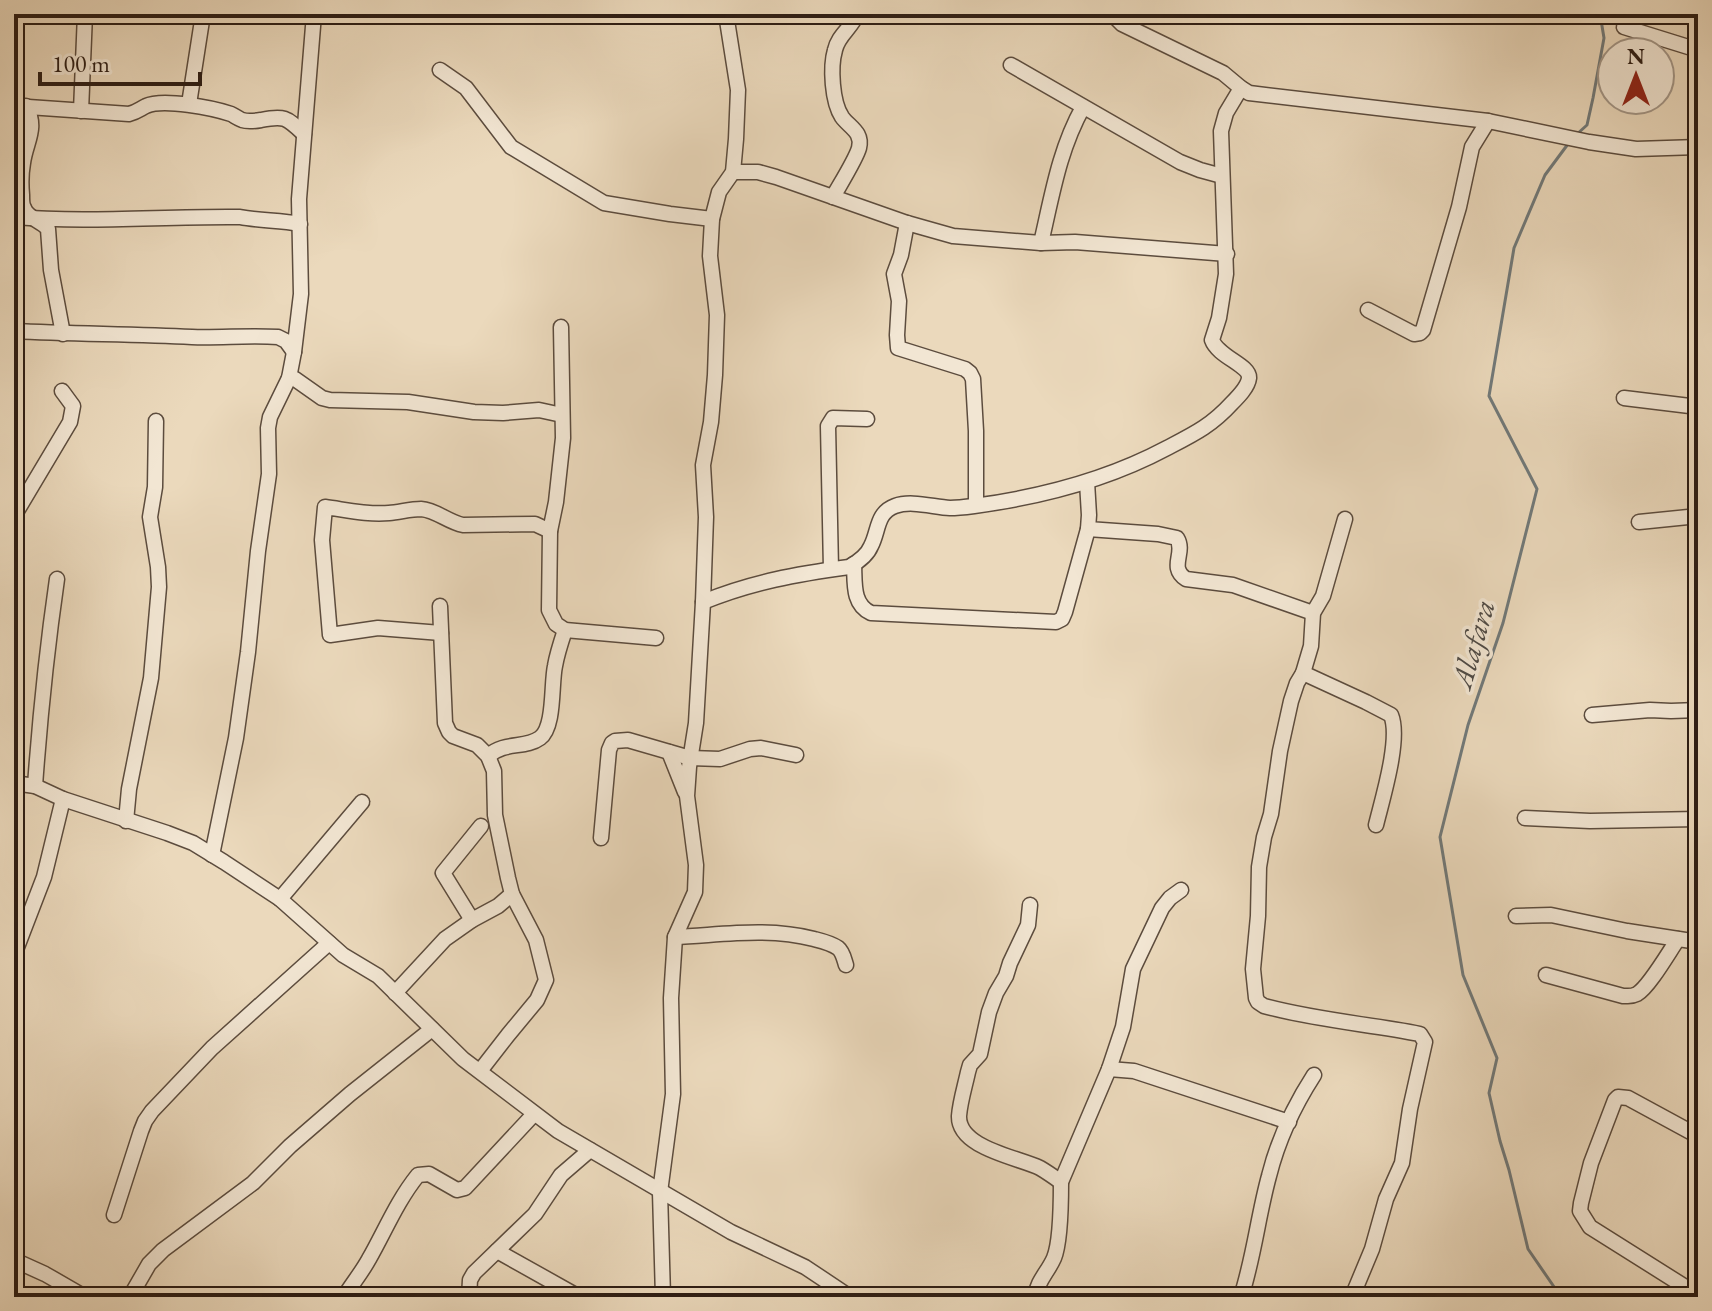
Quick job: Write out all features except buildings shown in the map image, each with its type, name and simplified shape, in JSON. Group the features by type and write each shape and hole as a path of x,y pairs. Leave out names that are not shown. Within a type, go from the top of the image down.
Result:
{"street":[{"path":"81,111 85,14"},
{"path":"189,104 203,14"},
{"path":"212,855 236,738 248,652 269,474 268,428 270,417 289,378 294,352 301,294 299,199 314,14"},
{"path":"663,1297 660,1192 673,1094 671,998 675,937 695,892 695,848 687,796 696,723 703,602 706,517 703,465 711,422 717,315 710,256 712,219 719,192 733,172 738,90 726,14"},
{"path":"833,197 859,148 853,126 842,117 835,97 833,75 834,51 840,36 857,14"},
{"path":"1112,14 1122,24 1223,73 1249,93 1488,121 1636,149 1698,147"},
{"path":"1624,27 1698,50"},
{"path":"1011,65 1180,162 1222,176"},
{"path":"440,70 466,88 511,147 604,203 712,219"},
{"path":"703,602 766,580 849,567 871,546 880,518 897,505 952,508 1060,490 1110,475 1149,458 1217,420 1248,383 1249,377 1247,371 1219,352 1212,340 1219,318 1227,254 1221,131 1226,113 1241,88"},
{"path":"20,106 129,114 146,106 174,102 231,114 242,120 281,117 304,134"},
{"path":"20,106 32,122 23,160 23,204 27,213 48,229 51,270 63,334"},
{"path":"1041,243 1053,184 1070,130 1083,107"},
{"path":"1368,310 1414,334 1423,330 1459,207 1472,147 1488,121"},
{"path":"733,172 758,172 953,236 1227,254"},
{"path":"14,217 240,217 300,224"},
{"path":"907,223 894,274 899,301 898,348 965,369 973,379 976,505"},
{"path":"561,327 563,438 550,531 549,610 556,624 565,630 656,638"},
{"path":"14,331 278,337 286,341 294,352"},
{"path":"289,378 330,400 418,403 486,413 539,410 562,415"},
{"path":"14,516 70,422 73,406 62,391"},
{"path":"1624,398 1698,407"},
{"path":"831,569 828,426 833,418 867,419"},
{"path":"126,821 129,789 151,678 159,587 150,517 155,487 156,421"},
{"path":"854,564 858,604 871,613 1056,622 1062,619 1065,612 1088,529 1087,482"},
{"path":"441,633 378,628 330,635 322,540 325,507 360,513 420,509 463,525 535,524 550,531"},
{"path":"1639,522 1698,516"},
{"path":"1345,519 1323,596 1313,613 1311,646 1297,683 1280,751 1259,867 1253,969 1256,998 1264,1006 1420,1034 1425,1042 1402,1163 1386,1199 1372,1249 1352,1297"},
{"path":"1088,529 1177,538 1181,545 1178,570 1186,579 1233,585 1313,613"},
{"path":"35,786 39,722 57,579"},
{"path":"440,606 445,723 449,732 457,738 477,745 488,756 494,771 495,815 512,894 536,940 546,980 537,1000 480,1071"},
{"path":"488,756 506,746 532,742 547,731 555,663 565,630"},
{"path":"1303,673 1391,715 1394,727 1391,760 1376,825"},
{"path":"1592,715 1698,710"},
{"path":"601,838 609,750 615,741 628,740 690,758 720,759 761,748 796,755"},
{"path":"669,752 687,796"},
{"path":"14,783 35,786 63,799 193,843 280,899 343,955 378,976 463,1059 534,1114 660,1192 731,1232 805,1267 850,1297"},
{"path":"14,955 44,877 63,799"},
{"path":"280,899 362,802"},
{"path":"1525,818 1590,821 1698,819"},
{"path":"472,920 443,873 481,826"},
{"path":"1035,1297 1036,1287 1054,1259 1057,1248 1061,1182 1109,1069 1123,1027 1133,969 1162,908 1181,890"},
{"path":"395,993 445,939 512,894"},
{"path":"1030,905 1028,925 989,1012 980,1054 970,1065 959,1117 960,1127 974,1142 1042,1169 1061,1182"},
{"path":"1516,916 1551,915 1698,942"},
{"path":"675,937 766,931 791,933 838,948 846,965"},
{"path":"1546,975 1632,996 1646,985 1678,939"},
{"path":"114,1215 141,1131 152,1111 212,1048 329,943"},
{"path":"130,1297 149,1264 163,1250 253,1183 350,1094 432,1029"},
{"path":"1109,1069 1134,1071 1289,1122"},
{"path":"1241,1297 1255,1249 1268,1178 1289,1122 1314,1075"},
{"path":"1698,1136 1628,1098 1618,1097 1591,1163 1580,1211 1590,1227 1698,1295"},
{"path":"344,1297 418,1175 429,1174 457,1190 465,1188 534,1114"},
{"path":"469,1297 470,1280 535,1214 561,1175 590,1150"},
{"path":"497,1251 579,1297"},
{"path":"14,1260 85,1297"}],"waterway":[{"name":"Alafara","path":"1576,135 1587,125 1593,98 1604,38 1600,14"},
{"name":"Alafara","path":"1561,1297 1528,1249 1489,1093 1497,1058 1463,975 1440,837 1468,725 1503,623 1537,489 1489,396 1514,248 1545,175 1568,144"}]}
